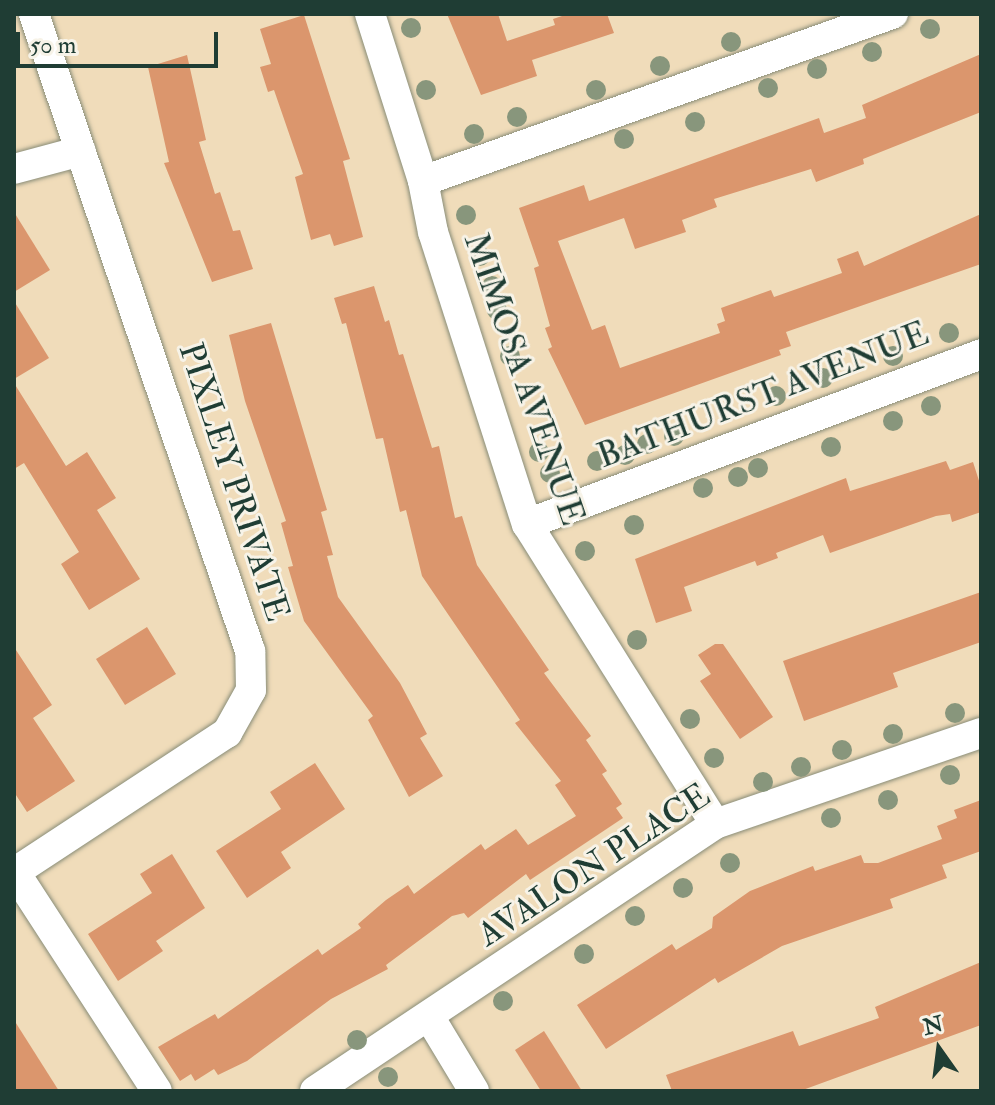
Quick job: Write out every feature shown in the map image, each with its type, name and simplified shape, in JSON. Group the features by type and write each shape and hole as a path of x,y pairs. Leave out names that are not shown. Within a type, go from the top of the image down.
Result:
{"street":[{"name":"PIXLEY PRIVATE","path":"14,872 227,733 251,690 250,651 34,14"},
{"name":"MIMOSA AVENUE","path":"370,14 423,181 433,232 527,524 715,824"},
{"path":"423,181 893,14"},
{"path":"14,169 81,151"},
{"name":"BATHURST AVENUE","path":"527,524 981,354"},
{"name":"AVALON PLACE","path":"315,1091 430,1018 715,824 981,733"},
{"path":"14,872 157,1091"},
{"path":"430,1018 474,1091"}],"building":[{"path":"447,14 498,14 507,41 555,25 553,19 568,14 607,14 614,33 532,60 537,76 481,95"},
{"path":"304,15 350,159 343,161 363,237 334,246 330,234 311,240 295,177 303,174 274,90 268,92 260,67 271,64 260,29"},
{"path":"981,54 981,112 863,159 864,164 816,182 811,169 714,199 717,207 682,220 686,232 635,249 624,218 558,241 592,330 605,325 620,368 720,333 717,324 725,321 721,308 771,290 774,297 842,273 837,259 858,251 864,266 981,214 981,264 786,332 791,346 779,350 781,355 585,425 548,349 552,347 545,328 550,326 534,268 539,266 519,208 584,185 589,201 819,118 824,133 866,118 862,105"},
{"path":"187,55 206,140 199,142 215,194 220,192 233,231 240,230 253,269 212,282 164,163 169,162 148,67"},
{"path":"14,212 50,270 14,292"},
{"path":"374,286 385,322 389,320 399,355 403,354 432,448 439,446 455,518 462,516 477,565 549,670 544,673 591,736 586,740 607,771 602,774 622,804 616,808 623,818 530,880 526,874 468,918 464,913 452,916 386,965 388,969 331,999 247,1061 218,1075 214,1069 195,1081 191,1074 180,1081 158,1047 215,1014 218,1019 318,949 322,955 361,928 358,924 386,900 408,885 414,894 481,844 485,850 516,829 528,845 576,816 555,785 561,781 515,723 520,720 422,576 406,510 400,512 383,438 376,439 346,323 342,324 334,298"},
{"path":"14,301 49,358 14,379"},
{"path":"271,323 327,510 321,512 333,555 327,556 338,597 400,683 427,734 420,738 443,776 409,797 368,720 373,716 304,621 288,567 293,566 281,523 286,521 245,401 229,335"},
{"path":"14,383 66,466 87,452 116,498 97,510 140,579 89,610 61,564 79,552 24,463 14,469"},
{"path":"946,461 950,470 973,462 981,487 981,512 952,522 950,514 936,516 830,553 823,535 776,553 778,558 757,566 755,561 684,587 692,611 656,623 635,559 846,478 850,491"},
{"path":"981,592 981,642 893,673 898,687 804,721 783,661"},
{"path":"147,627 176,674 125,705 96,659"},
{"path":"715,644 723,644 773,717 740,739 700,681 711,674 698,655"},
{"path":"14,647 52,705 33,718 75,781 27,812 14,792"},
{"path":"315,763 345,809 281,852 291,868 247,898 216,851 281,809 270,792"},
{"path":"981,800 981,851 942,865 947,878 890,899 893,908 782,946 718,983 715,978 606,1049 577,1005 672,944 676,950 712,928 713,917 750,891 813,866 815,871 861,855 864,863 878,863 942,839 937,826 957,818 954,810"},
{"path":"172,854 205,908 156,941 163,951 118,981 88,934 152,893 140,874"},
{"path":"981,962 981,1025 800,1091 672,1091 666,1075 793,1031 799,1046 879,1018 875,1007"},
{"path":"14,1020 59,1091 14,1091"},
{"path":"544,1031 582,1091 541,1091 515,1050"}]}
